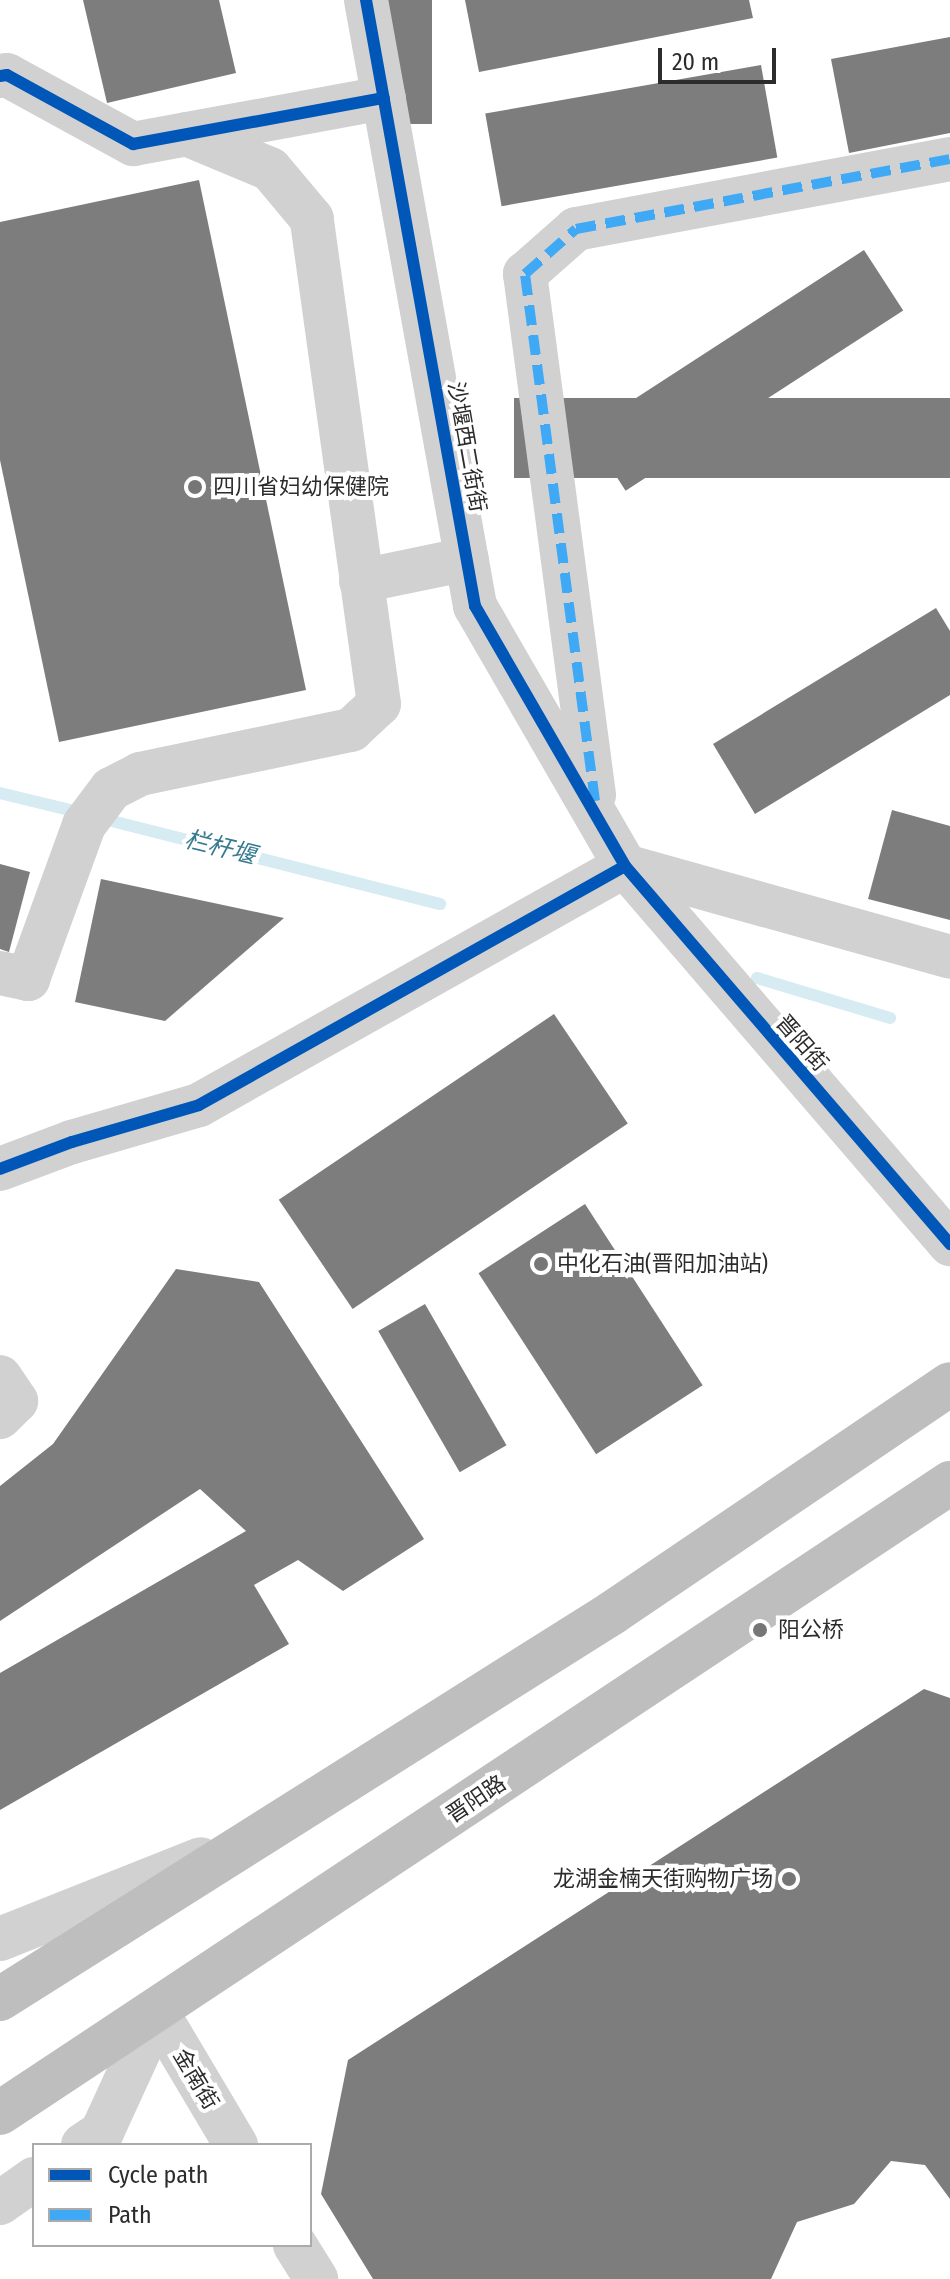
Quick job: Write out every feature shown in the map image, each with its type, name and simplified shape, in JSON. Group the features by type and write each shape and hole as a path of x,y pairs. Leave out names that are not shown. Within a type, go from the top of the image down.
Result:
{"highway":[{"path":"0,1999 612,1613 950,1384"},
{"name":"晋阳路","path":"0,2113 157,2012 950,1483"}],"street":[{"name":"沙堰西二街街","path":"366,0 475,606 625,866"},
{"path":"0,76 7,75 133,144 384,98"},
{"path":"0,973 28,979 84,825 111,789 140,774 351,730 379,704 312,219 270,169 186,134"},
{"path":"597,817 525,274 576,229 950,159"},
{"path":"361,581 467,559"},
{"path":"0,1169 72,1142 199,1105 625,866 950,957"},
{"name":"晋阳街","path":"625,866 950,1244"},
{"path":"0,1377 16,1401 0,1417"},
{"path":"0,1939 263,1835"},
{"path":"86,2143 102,2132 157,2012"},
{"name":"金南街","path":"157,2012 235,2143"},
{"path":"0,2203 32,2180"},
{"path":"296,2247 316,2279"}],"building":[{"path":"83,0 219,0 236,73 107,103"},
{"path":"386,0 432,0 432,124 386,124"},
{"path":"465,0 749,0 753,18 479,72"},
{"path":"950,37 950,133 849,153 831,59"},
{"path":"761,65 777,158 502,206 485,114"},
{"path":"199,180 306,690 59,742 0,460 0,222"},
{"path":"864,250 903,310 626,491 586,430"},
{"path":"514,398 950,398 950,478 514,478"},
{"path":"936,608 950,631 950,695 755,814 713,744"},
{"path":"892,810 950,826 950,920 868,899"},
{"path":"0,864 30,872 9,952 0,949"},
{"path":"101,879 284,918 165,1021 75,1002"},
{"path":"554,1014 628,1123 353,1309 279,1200"},
{"path":"585,1204 703,1385 596,1454 478,1273"},
{"path":"176,1269 259,1282 424,1539 343,1591 298,1560 254,1585 289,1644 0,1810 0,1673 246,1531 200,1489 0,1621 0,1486 53,1444"},
{"path":"425,1304 506,1445 460,1472 378,1331"},
{"name":"龙湖金楠天街购物广场","path":"924,1689 950,1698 950,2199 925,2165 891,2161 854,2204 797,2222 771,2279 373,2279 321,2194 348,2060"}],"waterway":[{"name":"栏杆堰","path":"0,793 82,813"},
{"name":"栏杆堰","path":"100,818 440,904"},
{"name":"栏杆堰","path":"757,978 890,1018"}],"marked path":[{"path":"595,801 525,274 576,229 950,159"}],"cycle path":[{"path":"366,0 475,606 625,866 950,1244"},
{"path":"0,76 7,75 133,144 384,98"},
{"path":"0,1169 72,1142 199,1105 625,866"}],"place":[{"name":"四川省妇幼保健院","path":"195,487"},
{"name":"中化石油(晋阳加油站)","path":"541,1264"},
{"name":"阳公桥","path":"760,1630"},
{"name":"龙湖金楠天街购物广场","path":"789,1879"}]}
